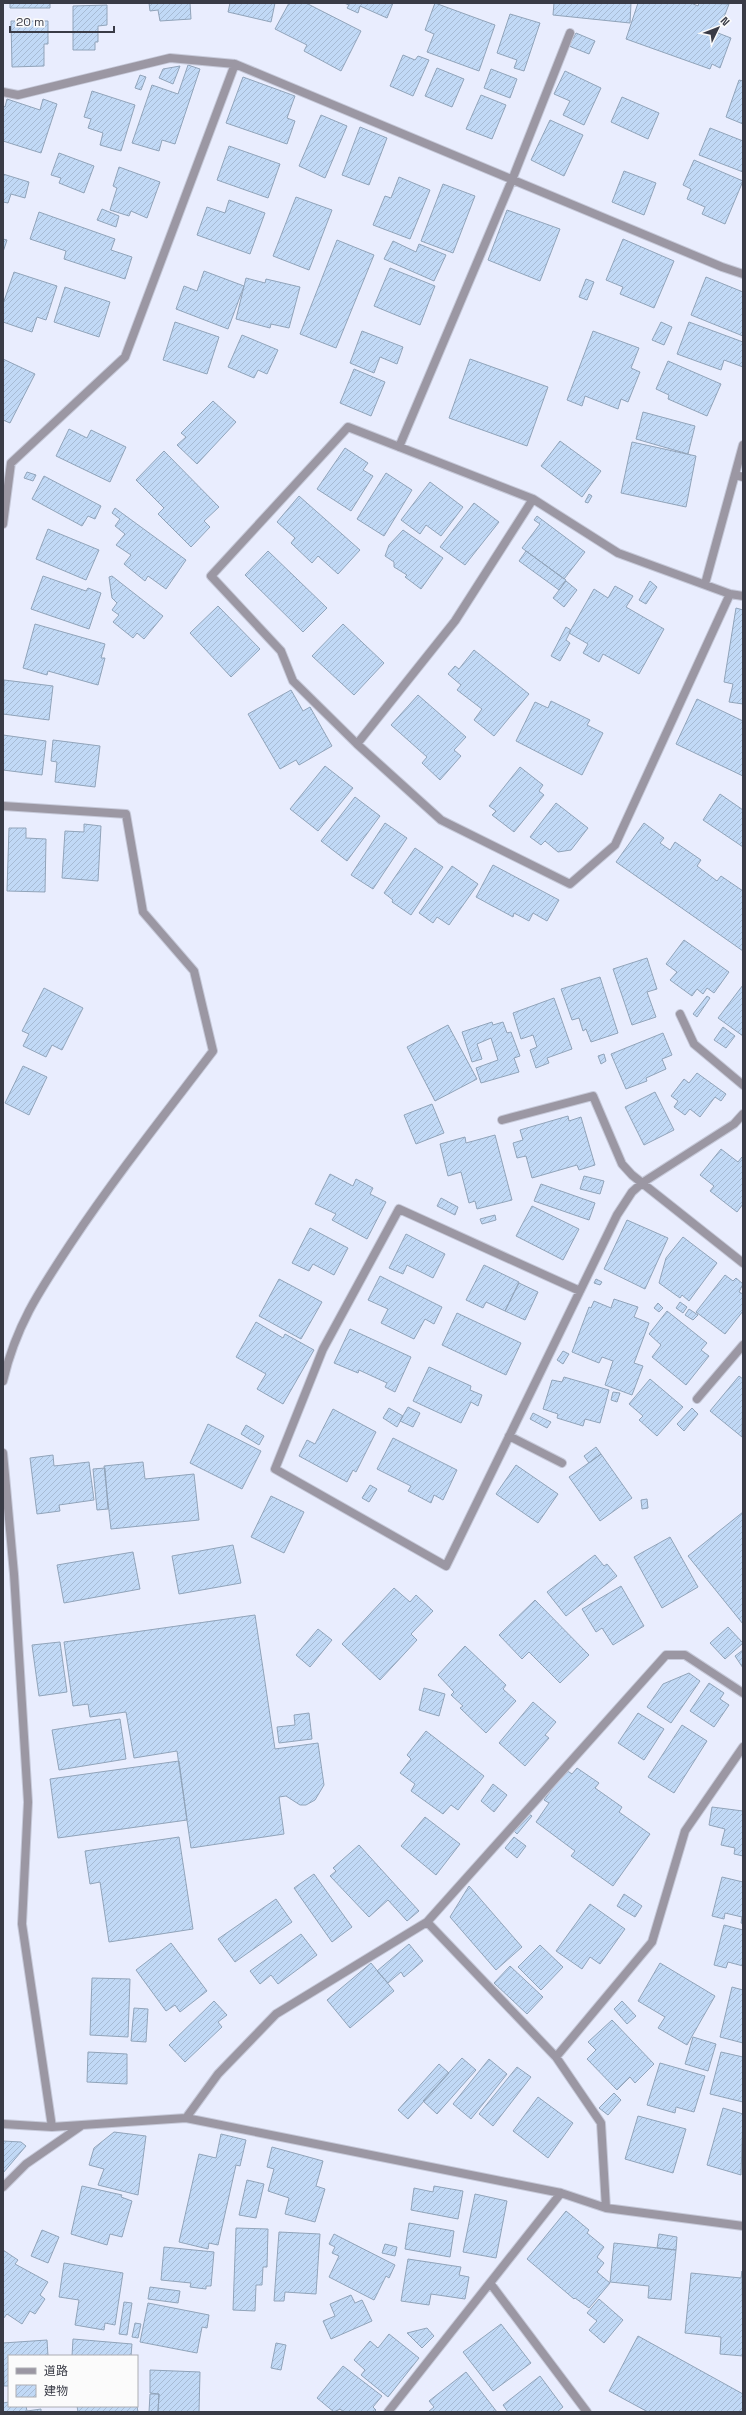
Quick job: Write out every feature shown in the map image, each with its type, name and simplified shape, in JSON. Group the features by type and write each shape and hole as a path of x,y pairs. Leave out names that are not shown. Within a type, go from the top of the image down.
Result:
{"street":[{"path":"398,447 512,180 570,33"},
{"path":"3,92 18,95 170,58 235,64 722,267 743,274"},
{"path":"3,524 7,462 125,357 235,64"},
{"path":"730,594 615,845 570,884 441,820 357,744 293,681 281,651 211,576 348,427 533,499 618,554 730,594 743,596"},
{"path":"705,584 739,476 743,445"},
{"path":"357,744 455,621 533,499"},
{"path":"3,806 126,814 144,912 194,971 213,1051 100,1199 28,1308 8,1357 3,1381"},
{"path":"680,1014 694,1044 743,1085"},
{"path":"502,1120 593,1096 622,1164 642,1183 743,1263"},
{"path":"580,1291 399,1209 323,1349 275,1469 446,1566 509,1436 580,1291 617,1215 632,1192 642,1183 734,1124 743,1114"},
{"path":"697,1399 743,1344"},
{"path":"509,1436 562,1463"},
{"path":"3,1453 14,1574 28,1802 22,1924 52,2127"},
{"path":"186,2118 218,2074 276,2014 427,1922 666,1655 685,1655 743,1693"},
{"path":"556,2057 652,1942 685,1831 743,1746"},
{"path":"427,1922 556,2057 601,2123 606,2208"},
{"path":"3,2124 52,2127 186,2118 561,2192 606,2208 743,2226"},
{"path":"3,2187 26,2164 82,2125"},
{"path":"388,2412 561,2192"},
{"path":"490,2283 587,2412"}],"building":[{"path":"10,3 50,3 50,8 10,8"},
{"path":"149,3 190,3 191,19 160,21 158,10 150,11"},
{"path":"230,3 275,3 271,22 228,12"},
{"path":"289,3 306,3 361,31 341,71 304,51 307,45 275,29"},
{"path":"344,3 393,3 387,18 360,6 358,13 347,8 349,5"},
{"path":"435,3 495,25 479,71 427,52 434,34 425,30"},
{"path":"554,3 631,3 630,23 553,15"},
{"path":"638,3 691,3 698,6 699,3 729,4 718,33 731,38 720,68 712,64 710,69 626,39"},
{"path":"107,5 107,25 98,26 98,42 95,42 95,50 73,50 73,6"},
{"path":"510,14 540,23 524,71 514,68 517,60 497,53"},
{"path":"11,21 48,21 48,44 44,44 44,66 12,67"},
{"path":"576,33 595,41 589,54 569,46"},
{"path":"403,55 415,60 418,56 429,60 413,96 390,86"},
{"path":"188,65 200,69 175,144 162,140 159,151 132,143 152,85 178,94"},
{"path":"180,66 173,84 159,78 163,69"},
{"path":"437,68 464,79 452,107 425,96"},
{"path":"491,69 517,79 510,98 484,88"},
{"path":"565,71 601,88 584,125 563,115 570,101 554,94"},
{"path":"140,75 146,77 141,90 135,88"},
{"path":"243,77 295,96 287,118 295,121 287,144 226,123"},
{"path":"739,80 743,81 743,124 726,117"},
{"path":"92,91 135,105 121,151 100,145 103,133 88,128 91,119 84,117"},
{"path":"481,95 506,105 492,139 466,129"},
{"path":"622,97 659,113 648,139 611,122"},
{"path":"7,99 40,110 43,99 57,104 41,153 3,141 3,106 5,107"},
{"path":"321,115 347,126 325,178 299,166"},
{"path":"550,120 583,135 564,176 531,160"},
{"path":"360,127 387,138 369,185 342,175"},
{"path":"710,128 743,141 743,172 699,155"},
{"path":"229,146 280,164 268,198 217,180"},
{"path":"59,153 94,166 84,193 59,183 61,178 51,175"},
{"path":"694,160 743,181 725,224 702,214 705,207 687,199 691,189 683,185"},
{"path":"119,167 160,182 147,218 131,211 129,216 110,210 117,188 113,186"},
{"path":"624,171 656,183 644,215 612,202"},
{"path":"3,174 29,182 25,198 11,194 8,203 3,202"},
{"path":"399,177 430,190 410,239 373,225 385,196 391,198"},
{"path":"443,184 475,196 453,253 421,241"},
{"path":"296,197 332,210 309,270 273,256"},
{"path":"229,200 265,213 250,254 197,235 207,207 225,213"},
{"path":"102,209 119,216 116,227 97,220"},
{"path":"507,210 560,229 540,281 488,260"},
{"path":"39,212 115,239 111,250 132,257 125,279 64,259 66,251 30,239"},
{"path":"3,239 7,240 3,252"},
{"path":"623,239 674,261 654,308 620,294 623,287 606,280"},
{"path":"337,240 374,255 336,348 300,334"},
{"path":"393,241 416,252 419,244 446,255 434,281 384,259"},
{"path":"390,268 435,286 420,325 374,306"},
{"path":"204,271 244,286 228,329 176,309 184,286 197,291"},
{"path":"14,272 57,286 46,320 37,317 32,332 3,322 3,304"},
{"path":"706,277 743,292 743,336 691,315"},
{"path":"246,278 265,283 266,279 300,287 289,328 271,324 270,328 236,319"},
{"path":"586,279 594,282 587,300 579,297"},
{"path":"65,287 110,302 99,337 54,322"},
{"path":"175,322 219,337 207,374 163,360"},
{"path":"661,322 672,327 664,345 652,340"},
{"path":"689,322 743,342 743,367 724,360 721,370 677,354"},
{"path":"362,331 403,347 397,364 380,357 374,373 350,363"},
{"path":"593,331 639,348 631,368 640,372 628,402 621,399 618,409 585,396 582,406 567,400"},
{"path":"242,335 278,350 267,374 258,370 254,378 228,367"},
{"path":"3,359 35,374 10,423 3,420"},
{"path":"470,359 548,387 527,446 449,418"},
{"path":"668,361 721,384 707,416 668,399 669,395 656,389"},
{"path":"354,369 385,382 371,416 340,403"},
{"path":"213,401 236,422 197,464 177,445 186,437 181,433"},
{"path":"643,412 695,426 688,454 636,439"},
{"path":"69,429 87,438 91,430 126,447 110,482 56,456"},
{"path":"560,441 601,471 582,497 541,466"},
{"path":"632,442 696,456 686,507 621,493"},
{"path":"345,448 368,463 363,470 373,476 351,511 317,489"},
{"path":"164,451 219,507 204,521 210,527 191,547 158,514 164,508 136,480"},
{"path":"27,472 36,475 33,481 24,478"},
{"path":"386,473 412,490 384,536 357,519"},
{"path":"44,476 101,506 95,519 88,516 82,526 32,499"},
{"path":"430,482 463,507 441,536 426,525 420,534 401,520"},
{"path":"589,494 592,496 588,503 585,502"},
{"path":"299,496 360,550 338,574 318,556 312,563 291,543 295,538 277,522"},
{"path":"474,503 499,522 465,565 440,547"},
{"path":"115,508 186,560 166,589 148,576 145,581 124,564 131,555 116,545 125,534 115,526 120,519 112,513"},
{"path":"537,516 585,552 564,579 522,548 540,524 534,520"},
{"path":"48,529 99,550 86,580 36,559"},
{"path":"403,530 443,558 421,589 405,577 407,575 394,567 394,562 385,556 389,545"},
{"path":"268,551 327,608 303,632 245,575"},
{"path":"526,551 566,580 559,590 519,561"},
{"path":"43,576 86,591 88,588 101,593 89,629 31,609"},
{"path":"112,576 163,616 144,639 137,633 133,638 113,622 119,615 112,610 117,603 112,598 109,577"},
{"path":"566,581 577,590 564,607 553,598"},
{"path":"650,581 657,587 646,604 639,600"},
{"path":"615,586 633,596 626,607 664,629 639,674 603,654 599,662 583,653 588,644 569,633 594,589 608,598"},
{"path":"218,606 260,649 231,677 190,633"},
{"path":"736,608 743,610 743,704 729,702 733,684 724,682"},
{"path":"35,624 105,644 101,658 105,658 98,685 48,671 47,675 23,668"},
{"path":"343,624 384,663 354,695 312,656"},
{"path":"566,627 571,630 566,640 570,643 560,661 551,656"},
{"path":"474,650 529,694 494,736 474,720 482,709 457,690 461,685 448,674 455,666 459,669"},
{"path":"4,680 53,686 49,720 3,714"},
{"path":"291,690 303,711 310,707 332,746 299,765 296,760 280,769 248,714"},
{"path":"418,695 466,737 454,750 461,756 440,780 422,763 427,757 391,725"},
{"path":"697,699 743,721 743,776 676,744"},
{"path":"551,701 590,720 587,725 603,733 582,775 516,741 535,702 548,708"},
{"path":"3,735 46,741 42,775 3,770"},
{"path":"53,740 100,746 95,787 55,782 57,762 51,761"},
{"path":"325,766 353,788 318,831 290,809"},
{"path":"520,767 543,785 539,791 544,795 514,832 492,815 496,811 489,806"},
{"path":"720,794 743,810 743,847 703,820"},
{"path":"355,797 380,816 347,861 321,841"},
{"path":"556,803 588,828 571,850 558,852 545,841 541,845 530,837"},
{"path":"385,823 407,838 373,889 351,875"},
{"path":"644,823 664,838 660,843 670,850 675,842 701,860 697,866 717,881 721,876 743,891 743,951 616,862"},
{"path":"84,824 101,826 98,881 62,878 65,831 84,832"},
{"path":"9,828 26,828 26,838 46,839 45,892 7,891"},
{"path":"415,848 443,867 411,915 392,902 393,900 384,893"},
{"path":"493,865 559,900 547,921 533,913 529,921 514,913 513,917 476,897"},
{"path":"452,866 478,884 449,925 437,917 433,923 419,913"},
{"path":"684,940 729,972 714,993 707,988 703,994 697,989 692,996 670,980 677,972 666,964"},
{"path":"647,958 657,989 647,992 656,1017 632,1025 613,969"},
{"path":"600,977 618,1033 591,1042 586,1029 583,1031 579,1018 572,1020 561,989"},
{"path":"743,985 743,1036 718,1018"},
{"path":"44,988 83,1008 62,1050 52,1045 46,1057 23,1046 29,1034 22,1031"},
{"path":"707,996 710,998 697,1017 693,1014"},
{"path":"554,998 572,1049 547,1058 549,1063 536,1068 530,1050 537,1047 533,1035 521,1039 513,1013"},
{"path":"492,1022 493,1025 503,1022 507,1033 511,1032 520,1056 514,1058 519,1072 481,1083 476,1068 498,1060 491,1038 477,1044 482,1059 472,1062 462,1032"},
{"path":"448,1025 477,1079 435,1101 407,1047"},
{"path":"723,1027 735,1036 726,1048 714,1040"},
{"path":"663,1033 672,1055 662,1059 666,1069 646,1078 647,1081 626,1089 611,1054"},
{"path":"604,1054 606,1061 601,1064 598,1056"},
{"path":"23,1066 47,1077 29,1115 5,1103"},
{"path":"697,1073 726,1094 721,1101 715,1097 700,1117 690,1109 685,1115 674,1107 678,1101 671,1096 684,1079 689,1083"},
{"path":"655,1092 674,1130 644,1145 625,1107"},
{"path":"432,1104 444,1133 416,1144 404,1115"},
{"path":"568,1116 569,1121 581,1117 595,1165 579,1170 577,1165 532,1178 526,1156 517,1158 513,1143 523,1140 520,1130"},
{"path":"495,1135 512,1200 477,1209 475,1201 469,1203 461,1172 448,1176 440,1144 465,1137 466,1143"},
{"path":"721,1149 738,1162 742,1157 743,1158 743,1204 737,1212 710,1191 714,1186 700,1175"},
{"path":"330,1174 353,1186 356,1179 373,1188 370,1194 386,1202 367,1239 332,1220 336,1214 315,1204"},
{"path":"584,1176 604,1181 600,1194 580,1189"},
{"path":"541,1184 595,1203 589,1220 534,1201"},
{"path":"441,1198 458,1207 455,1215 437,1206"},
{"path":"532,1206 579,1229 563,1260 516,1236"},
{"path":"495,1215 496,1220 482,1224 480,1219"},
{"path":"627,1220 668,1238 645,1289 604,1269"},
{"path":"310,1228 348,1248 334,1275 313,1264 309,1271 292,1263"},
{"path":"406,1234 445,1254 433,1278 407,1265 403,1274 389,1268"},
{"path":"683,1237 717,1263 689,1301 682,1295 680,1298 659,1283 666,1258"},
{"path":"484,1265 519,1282 505,1311 486,1302 483,1308 466,1300"},
{"path":"725,1275 733,1281 736,1278 743,1284 739,1292 743,1294 743,1311 725,1334 696,1312"},
{"path":"380,1276 442,1307 434,1324 425,1319 414,1339 381,1323 388,1309 368,1300"},
{"path":"279,1279 322,1302 301,1339 259,1316"},
{"path":"596,1279 602,1282 600,1285 594,1283"},
{"path":"519,1283 538,1292 525,1320 505,1311"},
{"path":"614,1299 638,1307 634,1317 649,1323 634,1363 643,1366 632,1395 605,1385 613,1361 602,1357 599,1363 572,1352 589,1307 591,1308 594,1301 611,1308"},
{"path":"680,1302 687,1307 683,1313 676,1308"},
{"path":"658,1303 663,1308 659,1312 654,1308"},
{"path":"689,1309 698,1315 693,1320 685,1315"},
{"path":"667,1311 707,1343 701,1350 709,1356 686,1385 652,1357 661,1345 649,1334"},
{"path":"457,1313 521,1343 506,1375 442,1345"},
{"path":"256,1322 283,1338 285,1334 314,1350 283,1404 257,1389 266,1374 236,1357"},
{"path":"350,1329 411,1357 395,1392 385,1387 387,1383 359,1370 358,1373 334,1363"},
{"path":"563,1351 569,1354 563,1364 557,1360"},
{"path":"429,1367 471,1386 470,1390 482,1395 478,1406 471,1402 461,1423 413,1401"},
{"path":"739,1376 743,1379 742,1437 710,1411"},
{"path":"564,1377 609,1390 600,1423 585,1419 583,1426 557,1418 558,1414 543,1409 552,1380 562,1382"},
{"path":"650,1379 683,1407 657,1436 639,1420 643,1416 629,1404"},
{"path":"613,1392 620,1393 617,1402 611,1400"},
{"path":"408,1407 420,1413 413,1427 400,1421"},
{"path":"389,1408 403,1416 397,1427 383,1418"},
{"path":"692,1408 698,1414 684,1431 677,1424"},
{"path":"333,1409 376,1432 356,1472 353,1470 347,1482 299,1456 307,1440 315,1444"},
{"path":"533,1413 551,1422 547,1428 530,1419"},
{"path":"208,1424 261,1451 242,1489 190,1463"},
{"path":"246,1425 264,1436 259,1445 241,1434"},
{"path":"393,1438 457,1470 443,1500 434,1495 431,1503 408,1491 411,1486 377,1469"},
{"path":"596,1447 601,1454 589,1463 584,1456"},
{"path":"601,1454 632,1498 600,1521 569,1477"},
{"path":"53,1455 54,1466 89,1462 94,1500 59,1505 60,1511 37,1514 30,1458"},
{"path":"143,1462 145,1479 194,1474 199,1520 111,1529 104,1466"},
{"path":"516,1465 558,1494 538,1523 496,1494"},
{"path":"105,1468 108,1509 97,1510 93,1469"},
{"path":"370,1485 377,1489 369,1502 362,1498"},
{"path":"271,1496 304,1512 284,1553 251,1537"},
{"path":"647,1499 648,1508 642,1509 641,1500"},
{"path":"743,1512 743,1624 688,1556"},
{"path":"670,1537 698,1587 662,1608 634,1557"},
{"path":"233,1545 241,1583 179,1594 172,1556"},
{"path":"133,1552 140,1589 64,1603 57,1565"},
{"path":"595,1555 604,1566 607,1564 617,1576 566,1616 547,1592"},
{"path":"621,1586 644,1626 613,1645 602,1628 596,1632 582,1609"},
{"path":"394,1588 410,1602 416,1595 433,1611 411,1634 417,1640 380,1680 342,1644"},
{"path":"535,1600 589,1655 560,1683 529,1652 522,1659 499,1635"},
{"path":"255,1615 275,1749 318,1743 324,1785 315,1800 306,1805 300,1805 286,1796 279,1797 284,1834 191,1848 177,1751 134,1758 126,1712 90,1717 88,1704 73,1706 64,1642"},
{"path":"728,1627 743,1643 725,1659 710,1643"},
{"path":"318,1629 332,1640 310,1667 296,1655"},
{"path":"60,1642 67,1692 39,1696 32,1645"},
{"path":"465,1646 506,1685 503,1689 516,1701 486,1733 460,1708 463,1706 451,1695 454,1692 438,1675"},
{"path":"743,1650 743,1668 735,1656"},
{"path":"689,1673 700,1681 671,1723 647,1707 663,1684"},
{"path":"709,1683 724,1693 720,1699 729,1705 714,1727 690,1711"},
{"path":"424,1688 445,1694 439,1716 419,1710"},
{"path":"533,1702 556,1722 545,1735 549,1738 525,1766 499,1743"},
{"path":"309,1713 312,1739 279,1743 277,1727 295,1725 294,1715"},
{"path":"638,1713 664,1729 644,1760 618,1743"},
{"path":"120,1719 126,1759 59,1770 52,1730"},
{"path":"682,1725 707,1741 674,1793 648,1777"},
{"path":"426,1731 484,1776 458,1810 451,1805 443,1814 411,1791 415,1784 400,1773 411,1759 407,1755"},
{"path":"179,1761 187,1820 58,1838 50,1779"},
{"path":"577,1768 599,1783 595,1788 622,1807 619,1812 650,1834 613,1886 571,1856 575,1851 536,1822 549,1803 544,1800 566,1770 572,1774"},
{"path":"493,1784 507,1795 494,1812 481,1801"},
{"path":"712,1807 743,1811 743,1856 734,1854 735,1848 721,1845 725,1829 709,1825"},
{"path":"527,1813 532,1816 517,1834 513,1830"},
{"path":"425,1817 460,1844 436,1875 401,1846"},
{"path":"179,1837 193,1929 109,1942 100,1882 90,1884 85,1851"},
{"path":"514,1837 526,1846 517,1858 505,1848"},
{"path":"359,1845 419,1911 407,1921 388,1900 369,1917 330,1876 336,1871 333,1868"},
{"path":"314,1874 352,1927 332,1942 294,1888"},
{"path":"722,1877 743,1882 743,1924 741,1923 742,1917 725,1913 724,1919 712,1916"},
{"path":"469,1886 522,1947 496,1970 450,1917"},
{"path":"624,1894 642,1906 635,1917 617,1906"},
{"path":"276,1899 292,1922 235,1962 218,1939"},
{"path":"590,1904 625,1929 600,1964 590,1957 582,1969 556,1951"},
{"path":"724,1925 743,1930 743,1966 728,1962 726,1968 714,1965"},
{"path":"301,1934 317,1955 278,1984 271,1975 260,1984 250,1971"},
{"path":"171,1943 207,1991 180,2012 175,2005 166,2011 136,1970"},
{"path":"409,1944 423,1961 404,1977 401,1972 388,1983 377,1971"},
{"path":"540,1945 563,1967 541,1990 518,1967"},
{"path":"371,1963 394,1991 350,2028 327,2000"},
{"path":"660,1963 715,1996 687,2045 658,2028 665,2017 638,2001"},
{"path":"510,1966 543,1997 527,2014 494,1983"},
{"path":"92,1978 130,1979 128,2037 90,2035"},
{"path":"732,1987 743,1990 743,2043 720,2037"},
{"path":"214,2001 227,2015 218,2022 222,2027 185,2062 169,2045"},
{"path":"622,2001 636,2016 627,2024 614,2009"},
{"path":"134,2008 148,2009 146,2042 131,2041"},
{"path":"612,2020 654,2064 635,2083 630,2077 617,2090 587,2059 596,2050 588,2042"},
{"path":"693,2037 716,2044 708,2071 685,2064"},
{"path":"88,2052 127,2054 127,2084 87,2082"},
{"path":"721,2052 743,2057 743,2102 710,2094"},
{"path":"462,2058 476,2070 437,2114 423,2101"},
{"path":"489,2059 507,2074 471,2119 453,2104"},
{"path":"660,2063 705,2076 694,2112 676,2107 675,2113 647,2105"},
{"path":"439,2064 449,2073 408,2119 398,2110"},
{"path":"517,2067 531,2077 493,2126 479,2114"},
{"path":"614,2093 621,2100 608,2115 599,2108"},
{"path":"538,2097 573,2123 548,2158 513,2131"},
{"path":"723,2108 743,2114 741,2175 707,2165"},
{"path":"638,2116 686,2129 673,2173 625,2159"},
{"path":"114,2132 146,2136 138,2195 98,2185 104,2169 89,2165 94,2148"},
{"path":"221,2134 246,2140 240,2166 236,2165 218,2245 209,2243 208,2249 179,2242 199,2154 216,2158"},
{"path":"3,2141 21,2142 26,2146 3,2173"},
{"path":"272,2147 323,2161 316,2186 325,2189 315,2222 285,2214 289,2198 268,2191 274,2169 267,2167"},
{"path":"247,2180 264,2184 256,2218 239,2215"},
{"path":"82,2186 122,2195 121,2197 132,2201 122,2237 110,2234 107,2245 71,2234"},
{"path":"434,2186 463,2191 458,2219 411,2210 414,2188 433,2192"},
{"path":"475,2194 507,2201 496,2258 463,2252"},
{"path":"566,2211 589,2230 587,2233 604,2247 597,2257 604,2263 597,2272 610,2283 589,2308 575,2298 574,2299 527,2259"},
{"path":"409,2223 454,2231 450,2257 405,2249"},
{"path":"236,2228 268,2229 267,2267 263,2267 262,2285 256,2285 255,2311 233,2310"},
{"path":"42,2230 59,2237 48,2263 31,2256"},
{"path":"279,2232 320,2234 316,2294 285,2292 284,2301 274,2301"},
{"path":"334,2234 395,2265 389,2278 386,2276 374,2300 329,2277 339,2256 332,2253 335,2247 329,2244"},
{"path":"659,2234 677,2237 676,2250 657,2248"},
{"path":"614,2243 676,2250 671,2300 648,2298 649,2286 610,2282"},
{"path":"385,2244 397,2247 395,2256 382,2253"},
{"path":"164,2247 214,2252 211,2286 206,2286 206,2289 190,2287 191,2283 161,2280"},
{"path":"3,2250 18,2260 15,2264 48,2282 40,2295 45,2299 35,2314 30,2311 22,2324 7,2314 3,2319"},
{"path":"408,2259 461,2267 459,2275 469,2277 465,2299 431,2294 429,2305 401,2301"},
{"path":"64,2263 123,2273 115,2325 105,2323 104,2330 75,2325 79,2300 59,2297"},
{"path":"742,2271 743,2356 720,2354 721,2337 685,2333 691,2273 741,2278"},
{"path":"150,2287 180,2291 178,2303 148,2299"},
{"path":"351,2295 355,2303 362,2300 372,2321 331,2339 323,2321 335,2316 330,2304"},
{"path":"599,2299 623,2320 604,2343 589,2330 597,2321 587,2313"},
{"path":"124,2302 132,2303 127,2335 119,2334"},
{"path":"148,2303 209,2315 207,2328 202,2327 197,2353 140,2342"},
{"path":"135,2323 141,2324 138,2338 132,2337"},
{"path":"501,2324 531,2363 493,2391 463,2352"},
{"path":"427,2328 434,2336 422,2348 407,2333"},
{"path":"389,2334 419,2358 388,2397 361,2375 365,2370 354,2360 370,2341 378,2348"},
{"path":"638,2336 743,2394 743,2412 648,2412 609,2391"},
{"path":"73,2339 132,2344 131,2355 72,2355"},
{"path":"47,2340 48,2355 8,2355 8,2386 4,2386 3,2343"},
{"path":"276,2343 286,2345 281,2370 271,2368"},
{"path":"343,2366 382,2396 373,2407 376,2410 374,2412 344,2412 340,2409 334,2412 317,2398"},
{"path":"150,2370 200,2372 199,2412 158,2412 159,2394 150,2393"},
{"path":"466,2372 497,2412 428,2412 434,2407 429,2401"},
{"path":"540,2376 563,2407 557,2412 508,2412 503,2405"},
{"path":"150,2394 159,2394 158,2412 149,2412"},
{"path":"8,2402 8,2407 26,2407 27,2411 41,2409 41,2412 3,2412 3,2403"},
{"path":"77,2407 137,2407 138,2412 78,2412"}]}
